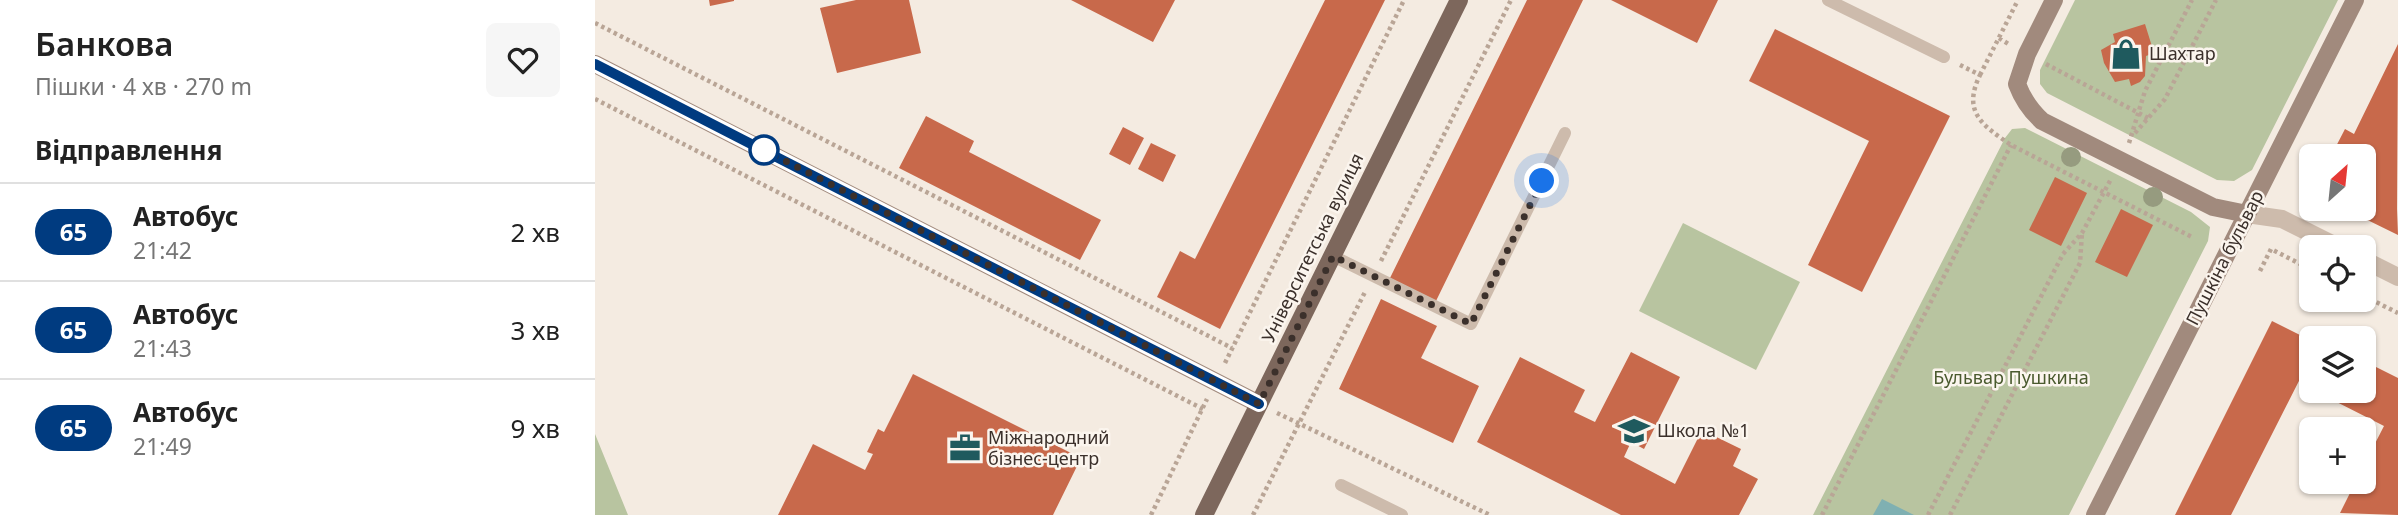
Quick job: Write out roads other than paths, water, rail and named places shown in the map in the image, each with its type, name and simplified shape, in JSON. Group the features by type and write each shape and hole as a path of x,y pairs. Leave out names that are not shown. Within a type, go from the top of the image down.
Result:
{"main road":[{"name":"Університетська вулиця","path":"1204,515 1459,0"}],"street":[{"path":"2054,0 2027,54 2017,85 2023,100 2042,121 2213,207 2282,219 2314,235"},
{"name":"Пушкіна бульвар","path":"2095,515 2355,0"},
{"path":"595,64 1259,404"},
{"path":"2376,266 2398,277"}],"lane":[{"path":"1828,0 1944,57"},
{"path":"1333,256 1471,324 1565,134"},
{"path":"1341,485 1402,515"}],"water":[{"path":"1882,499 1914,515 1873,515"}],"place":[{"name":"Шахтар","path":"2126,54"},
{"name":"Школа №1","path":"1634,431"},
{"name":"Міжнародний бізнес-центр","path":"965,448"}],"park label":[{"name":"Бульвар Пушкина","path":"2011,378"}]}
